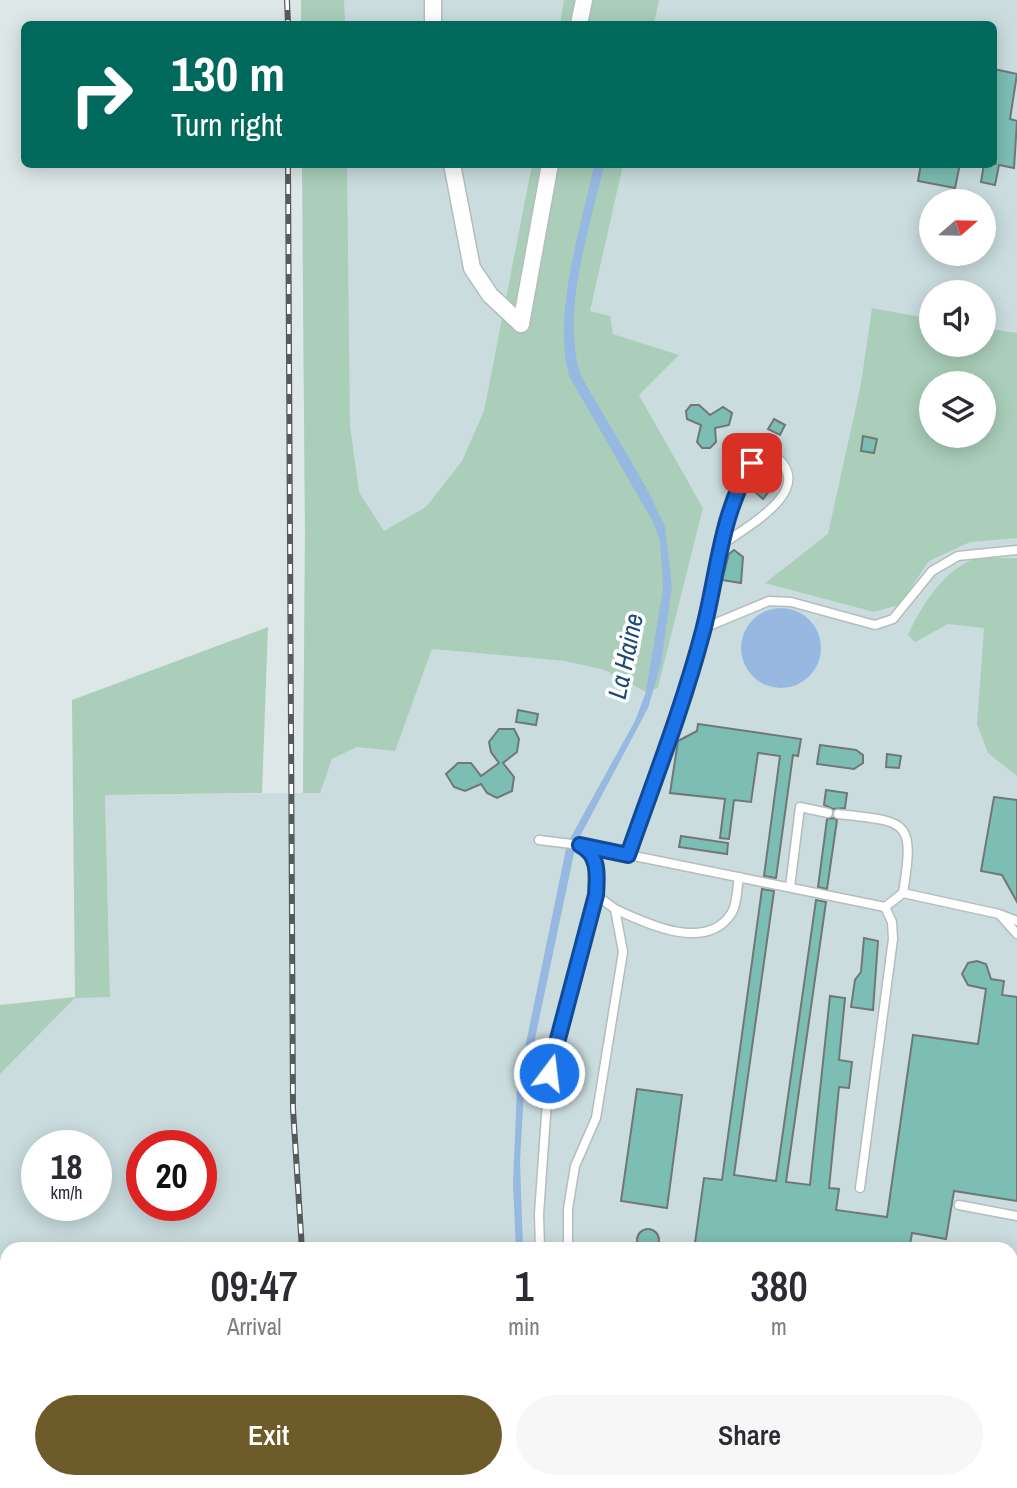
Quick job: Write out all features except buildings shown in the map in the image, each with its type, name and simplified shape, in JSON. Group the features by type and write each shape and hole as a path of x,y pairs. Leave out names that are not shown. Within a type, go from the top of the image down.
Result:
{"street":[{"path":"433,0 433,21"},
{"path":"580,21 584,0"},
{"path":"453,168 472,268 490,295 521,324 549,168"}],"lane":[{"path":"628,855 704,628 719,546 747,471 752,463 763,456 774,455 787,471 789,482 784,496 719,546"},
{"path":"704,628 769,601 791,602 875,625 893,619 932,571 958,556 1017,551"},
{"path":"539,840 580,845 738,877 885,906 903,893 910,850 905,832 890,820 800,807 790,887"},
{"path":"540,1242 539,1214 549,1073 596,895 597,869 593,855 580,845"},
{"path":"596,895 615,909 650,925 687,933 716,930 733,913 738,877"},
{"path":"903,893 999,914 1017,921"},
{"path":"860,1188 893,939 892,922 885,906"},
{"path":"568,1242 568,1209 575,1166 596,1118 623,952 615,909"},
{"path":"999,914 1017,934"},
{"path":"959,1205 1017,1216"}],"shaded area":[{"path":"301,0 1017,0 1017,1242 0,1242 0,1074 75,997 110,996 105,795 303,793 305,533 302,168 997,168 997,21 301,21","holes":["613,334 679,355 639,395 703,508 658,688","362,623 546,659 432,649 395,750 357,747 332,759"]}],"green space":[{"path":"301,0 344,0 345,21 301,21"},
{"path":"564,0 659,0 655,21 560,21"},
{"path":"302,168 347,168 350,426 359,492 384,531 426,507 462,461 484,411 531,168 622,168 590,311 610,316 613,334 679,355 639,395 703,508 658,688 646,692 605,670 565,661 432,649 395,751 357,747 332,759 320,793 303,793 305,533"},
{"path":"872,308 919,317 919,357 996,357 996,330 1017,333 1017,538 970,542 929,561 899,605 874,612 765,583 828,534 861,384"},
{"path":"1017,558 1017,776 988,753 977,724 984,628 948,624 915,642 908,635 919,613 942,581 961,565 977,559"},
{"path":"268,627 262,793 105,795 110,997 75,998 0,1074 0,1005 75,997 72,700"}],"water":[{"path":"593,168 603,168 579,270 575,298 575,351 581,376 646,487 665,526 672,587 661,664 648,708 576,844 524,1091 520,1161 523,1242 516,1242 513,1184 517,1087 567,844 635,721 646,692 663,588 660,541 653,522 569,376 564,325 576,243"},
{"path":"781,608 796,611 809,620 818,633 821,648 818,663 809,676 796,685 781,688 766,685 753,676 744,663 741,648 744,633 753,620 766,611"}],"railway":[{"path":"287,0 288,21"},
{"path":"288,168 293,1109 301,1242"}],"route":[{"path":"549,1073 596,895 597,869 593,855 580,845 628,855 704,628 721,536 752,463"}],"water label":[{"name":"La Haine","path":"625,656"}]}
